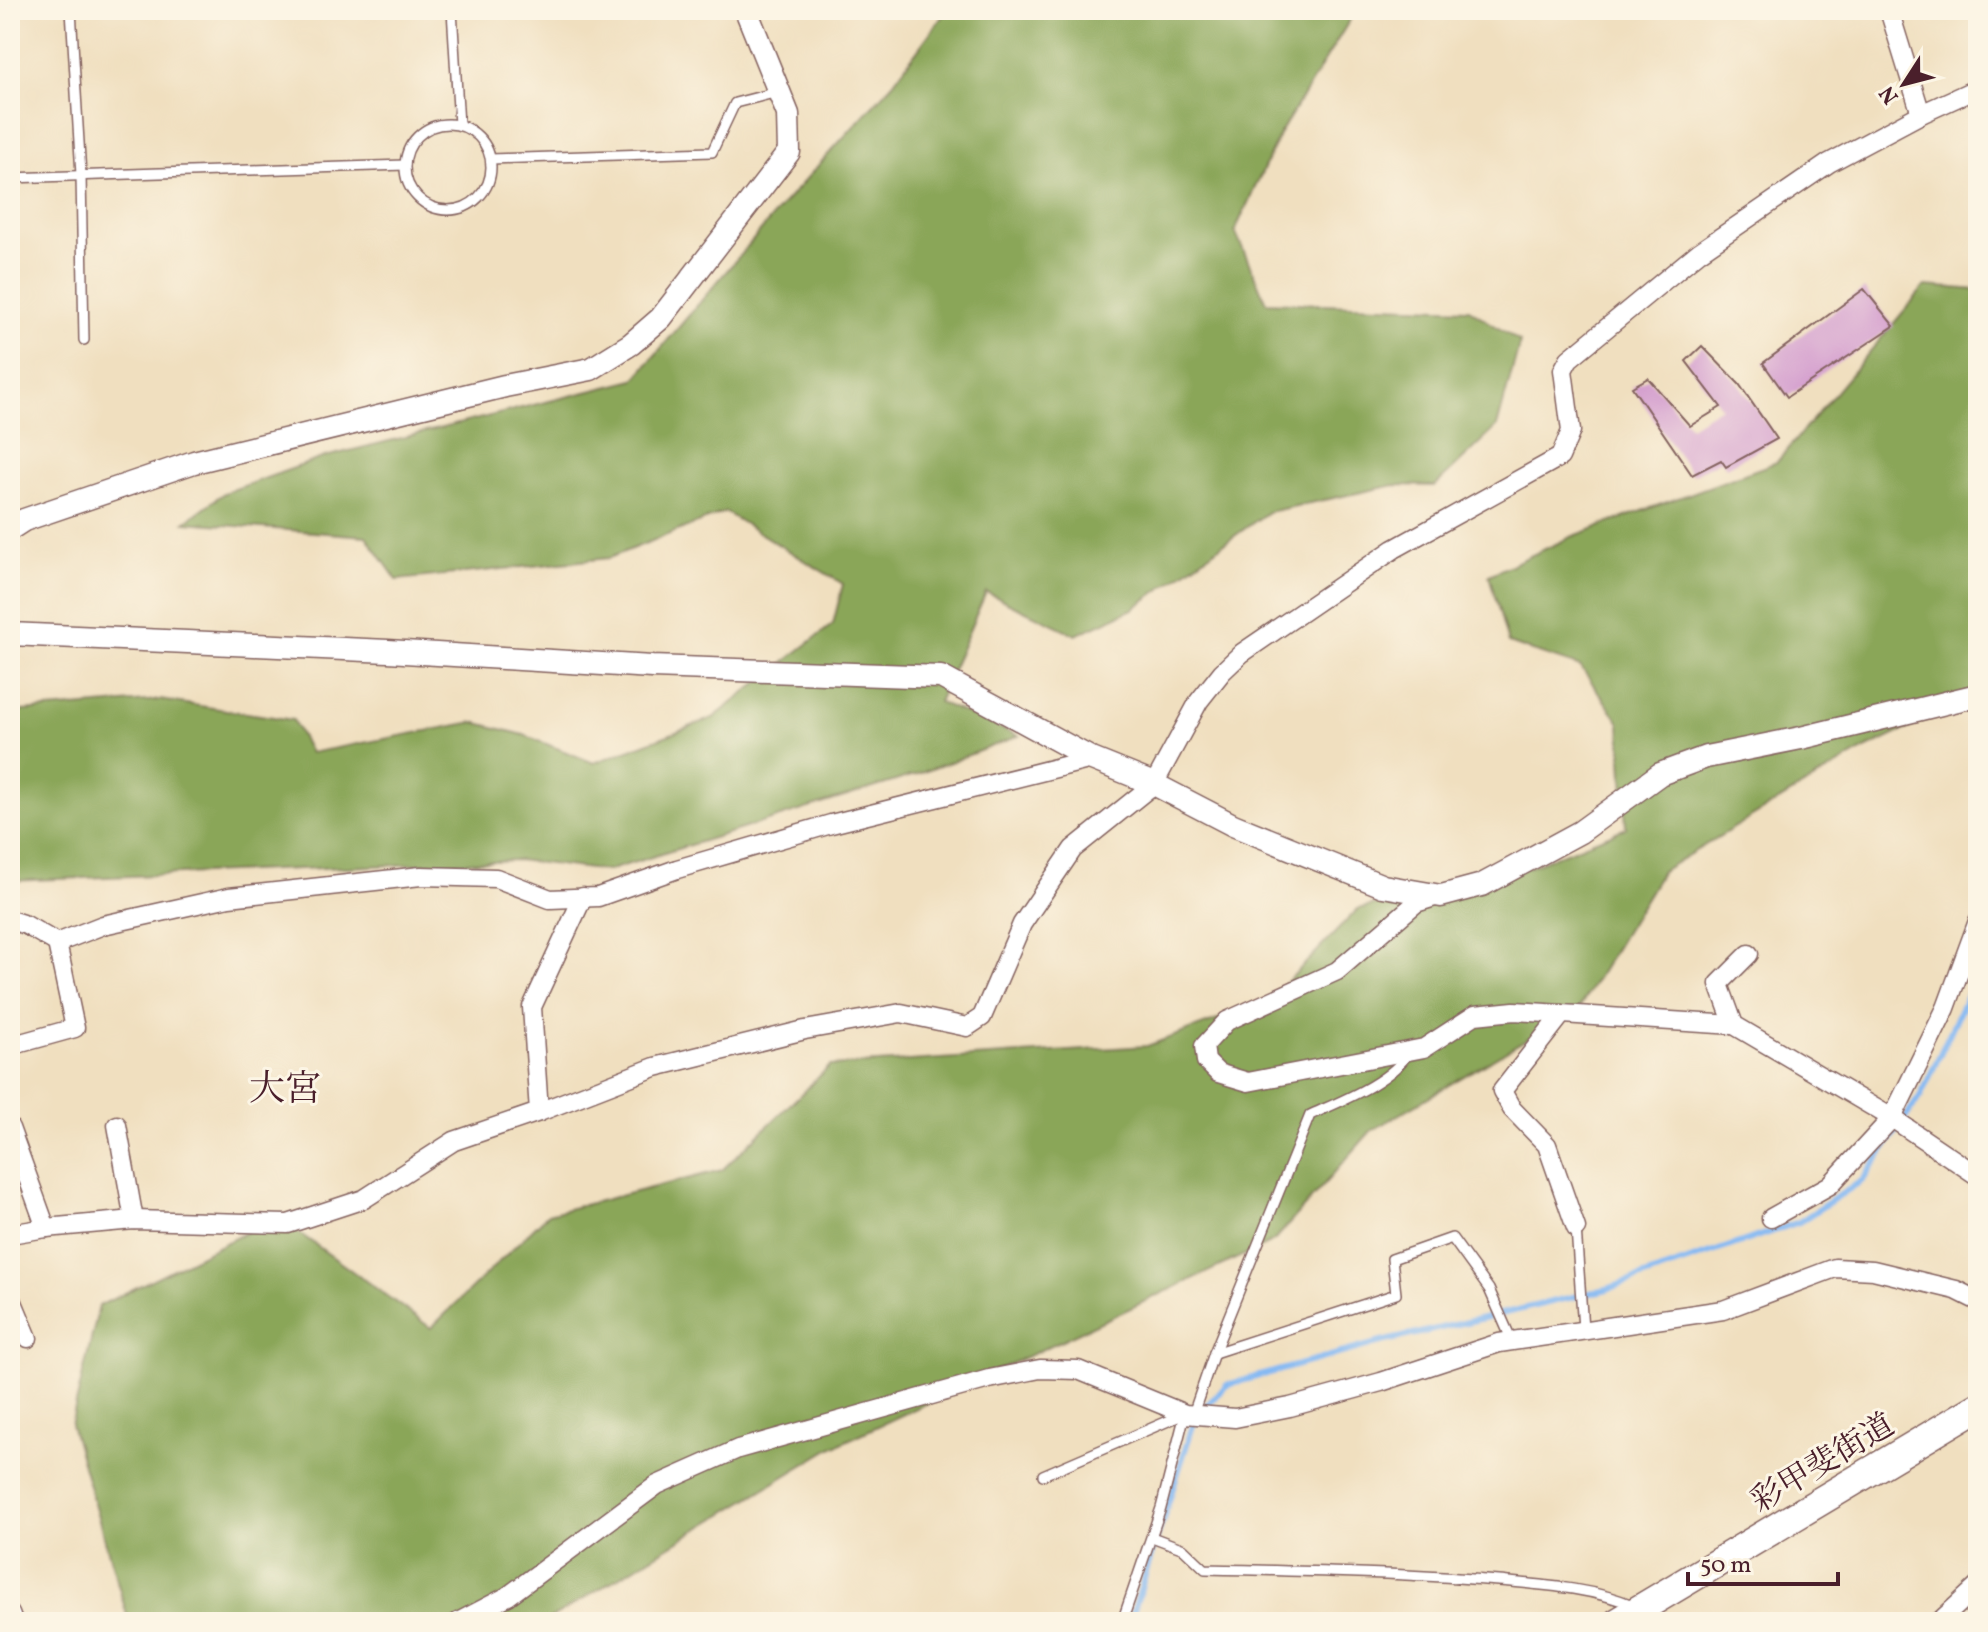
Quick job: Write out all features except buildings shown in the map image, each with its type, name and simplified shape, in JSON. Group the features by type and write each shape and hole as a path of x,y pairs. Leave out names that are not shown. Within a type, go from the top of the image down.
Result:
{"highway":[{"name":"彩甲斐街道","path":"1630,1615 1978,1407"}],"street":[{"path":"10,529 24,520 194,462 505,386 591,369 631,344 661,318 789,152 788,114 746,10"},
{"path":"1889,10 1921,114"},
{"path":"10,1234 134,1220 288,1224 364,1199 454,1141 655,1067 805,1030 901,1013 967,1027 982,1017 1022,924 1073,849 1154,784 1199,701 1242,653 1394,549 1560,457 1571,431 1563,370 1569,359 1699,252 1829,163 1921,114 1978,88"},
{"path":"10,634 388,651 652,667 941,677 1092,759 1154,784 1233,825 1383,886 1441,896"},
{"path":"1978,695 1801,738 1706,757 1671,769 1580,832 1482,885 1416,903 1337,971 1227,1021 1204,1046 1206,1061 1218,1073 1248,1082 1424,1048 1475,1015 1514,1011 1734,1025 1892,1118 1978,1176"},
{"path":"57,943 103,925 229,897 421,876 496,878 550,899 598,897 677,869 831,824 1092,759"},
{"path":"539,1112 532,1007 583,897"},
{"path":"10,920 26,925 57,943 75,1028 10,1046"},
{"path":"1771,1218 1830,1185 1892,1118 1946,1008 1978,921"},
{"path":"1734,1025 1719,984 1749,954"},
{"path":"1562,1014 1502,1091 1512,1109 1547,1145 1576,1228"},
{"path":"117,1125 134,1220"},
{"path":"10,1128 46,1228"},
{"path":"458,1622 508,1596 657,1485 738,1449 989,1379 1040,1369 1078,1370 1189,1414 1235,1418 1290,1407 1381,1382 1499,1343 1723,1310 1835,1268 1873,1270 1956,1290 1978,1301"},
{"path":"10,1295 28,1338"},
{"path":"1939,1622 1975,1588"},
{"path":"10,1614 13,1622"}],"lane":[{"path":"71,10 81,175 84,340"},
{"path":"452,10 459,125"},
{"path":"491,159 712,152 735,103 778,92"},
{"path":"441,124 459,125 479,136 491,159 491,174 487,187 478,199 466,207 437,209 413,192 405,165 412,143 425,130 441,124"},
{"path":"10,178 405,165"},
{"path":"1122,1622 1152,1537 1189,1414 1310,1115 1354,1095 1401,1064 1409,1051"},
{"path":"1576,1228 1583,1329"},
{"path":"1214,1353 1396,1294 1392,1259 1452,1238 1489,1289 1512,1341"},
{"path":"1043,1475 1189,1414"},
{"path":"1152,1537 1184,1549 1205,1569 1423,1575 1515,1583 1616,1597 1630,1615"},
{"path":"1975,1588 1978,1618"}],"green space":[{"path":"947,10 1356,10 1280,133 1235,231 1266,302 1469,309 1520,342 1497,427 1435,486 1395,485 1268,512 1133,609 1076,635 986,592 938,702 1019,736 921,773 607,871 517,860 10,881 10,712 160,700 293,720 310,753 474,722 524,735 594,763 713,718 833,624 843,584 725,512 609,558 397,580 366,536 185,522 224,493 325,457 634,380 786,201 893,83"},
{"path":"1925,286 1978,290 1978,695 1865,749 1662,871 1579,1008 1371,1131 1274,1241 831,1448 545,1622 129,1622 71,1425 99,1306 277,1217 431,1328 548,1214 722,1170 830,1066 1147,1046 1269,1001 1358,909 1501,878 1626,828 1620,723 1581,667 1508,643 1489,575 1571,537 1777,462"}],"waterway":[{"path":"1130,1622 1196,1416 1227,1385 1377,1343 1607,1289 1799,1222 1863,1180 1921,1095 1978,972"}],"district":[{"name":"大宮","path":"285,1087"}]}
